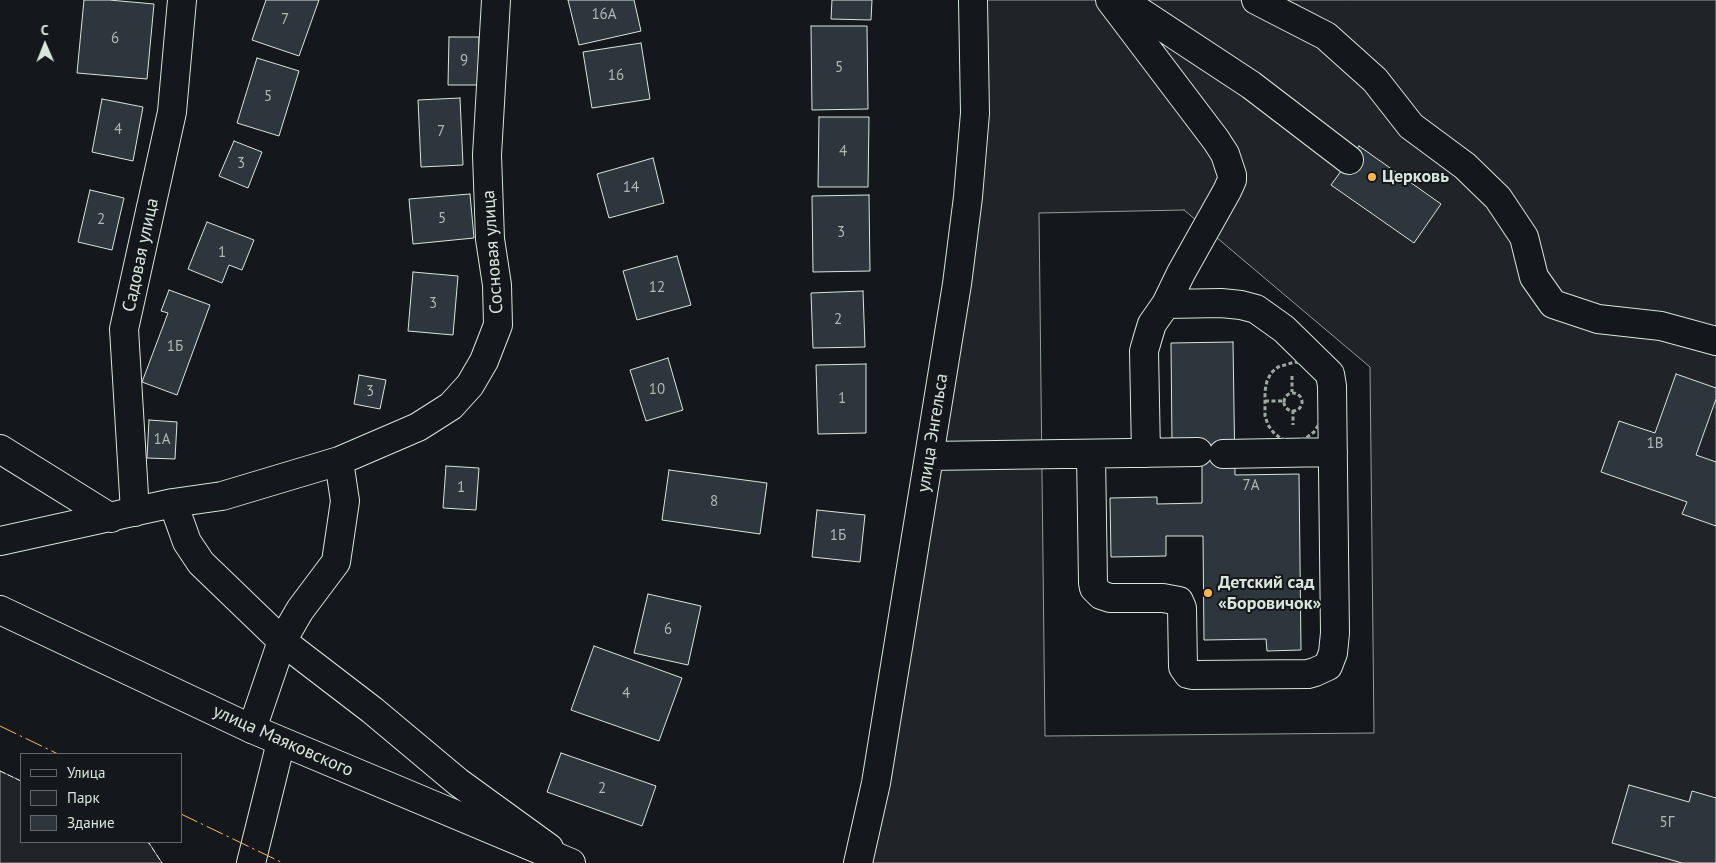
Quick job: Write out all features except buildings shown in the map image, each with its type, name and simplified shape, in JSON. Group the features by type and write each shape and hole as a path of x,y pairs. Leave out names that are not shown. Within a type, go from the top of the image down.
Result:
{"street":[{"name":"Садовая улица","path":"123,515 124,329 172,112 182,0"},
{"name":"Сосновая улица","path":"0,541 173,503 222,496 339,462 418,427 451,406 470,384 484,361 498,325 497,285 490,239 487,155 496,0"},
{"name":"улица Энгельса","path":"858,863 876,784 957,284 968,196 975,113 973,0"},
{"path":"1110,0 1216,140 1225,154 1232,175 1227,191 1180,273 1166,304 1152,324 1144,350 1146,453"},
{"path":"1122,0 1251,86 1349,160"},
{"path":"1256,0 1326,36 1375,80 1412,126 1465,166 1498,198 1524,237 1534,277 1553,304 1598,320 1661,326 1716,341"},
{"path":"1091,454 1094,588 1101,595 1110,598 1170,598 1179,601 1182,608 1182,667 1188,674 1192,676 1308,674 1328,666 1332,659 1335,633 1332,377 1328,370 1284,329 1256,309 1241,305 1166,304"},
{"path":"0,449 123,515"},
{"path":"929,456 1333,452"},
{"path":"252,729 282,641 300,610 336,562 345,501 339,462"},
{"path":"173,503 187,542 201,563 282,641 372,710 458,782 571,863"},
{"name":"улица Маяковского","path":"0,610 281,742 571,863"},
{"path":"251,863 281,742"}],"path":[{"path":"1295,362 1304,364 1312,369 1318,377 1321,386 1321,416 1319,424 1314,432 1298,441 1280,438 1268,425 1265,416 1265,401 1267,381 1271,373 1278,367 1295,362"},
{"path":"1292,392 1298,394 1302,399 1302,406 1297,410 1291,410 1285,407 1284,401 1286,395 1292,392"},
{"path":"1265,401 1284,401"}],"green space":[{"path":"973,0 1716,0 1716,863 858,863 957,284","holes":["1184,210 1370,367 1374,733 1045,736 1039,213"]},
{"path":"0,771 20,781 20,843 149,843 162,863 0,863"}],"fence":[{"path":"0,771 20,781"},
{"path":"149,843 162,863"}],"power":[{"path":"0,726 56,753"},
{"path":"182,814 283,863"}],"place":[{"name":"Церковь","path":"1372,177"},
{"name":"Детский сад «Боровичок»","path":"1208,593"}]}
